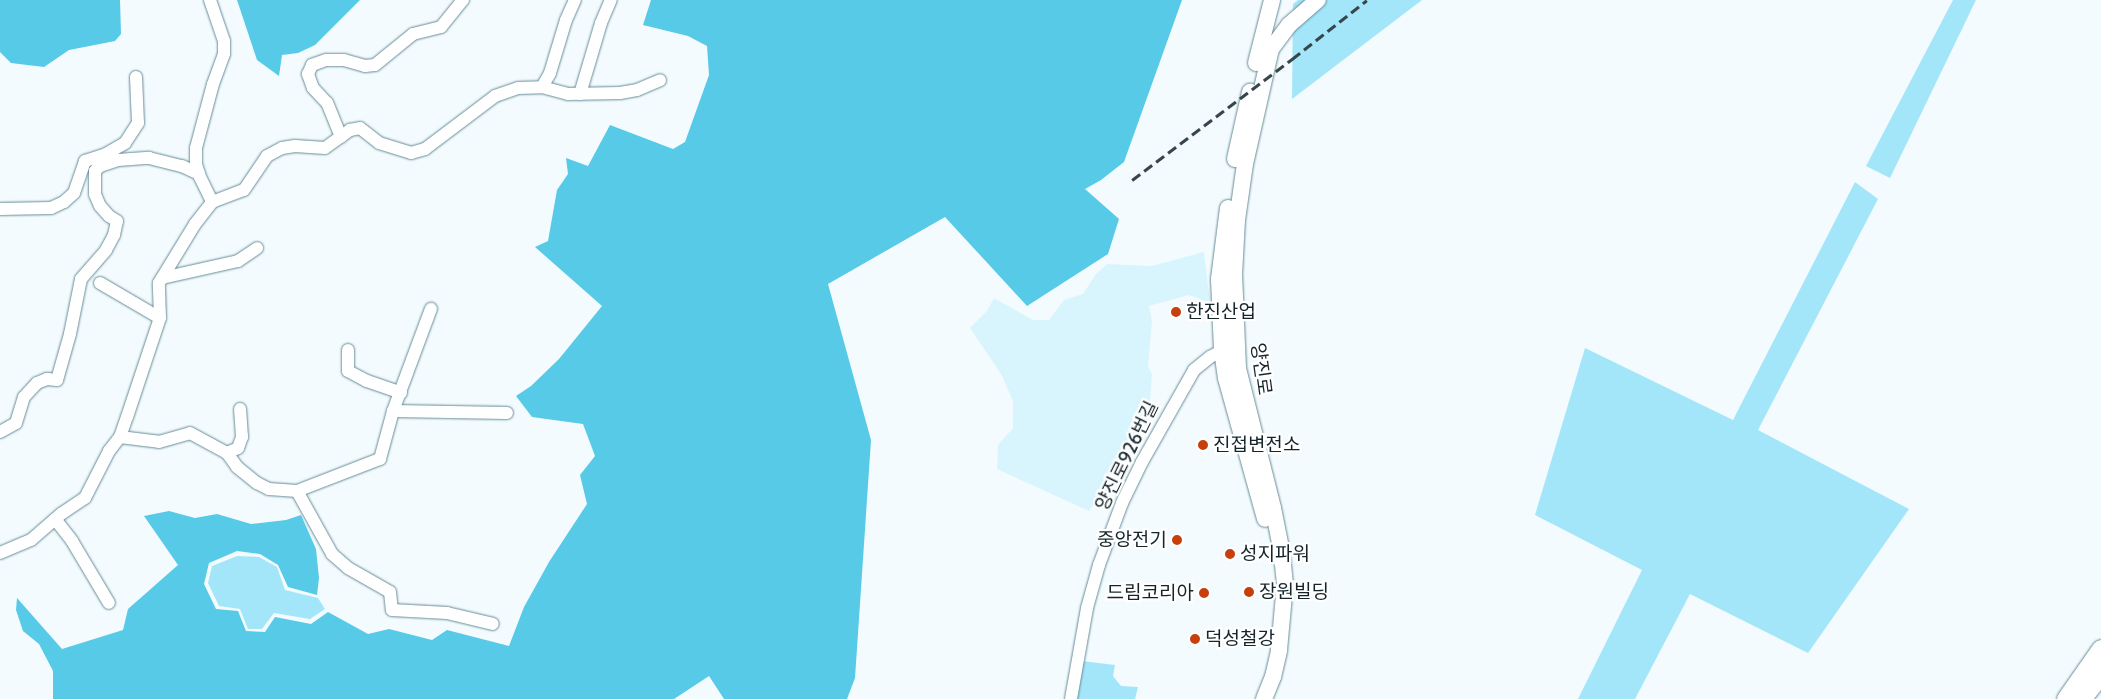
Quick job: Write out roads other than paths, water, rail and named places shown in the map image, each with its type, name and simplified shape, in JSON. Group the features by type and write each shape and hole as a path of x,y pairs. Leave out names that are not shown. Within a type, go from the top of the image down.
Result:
{"highway":[{"path":"2066,699 2101,649"},
{"path":"2081,699 2101,673"}],"main road":[{"name":"양진로","path":"1264,699 1273,677 1279,650 1285,584 1282,553 1262,459 1229,347 1219,278 1231,184 1240,133 1272,0"},
{"path":"1262,40 1306,0"},
{"name":"양진로","path":"1254,699 1267,660 1274,625 1276,589 1269,537 1228,386 1238,220 1245,164 1271,49 1288,25 1318,0"}],"street":[{"path":"210,0 224,41 224,54 213,84 196,148 199,174 212,202"},
{"path":"341,137 327,103 314,88 308,74 312,65 326,60 344,60 365,66 375,65 413,34 441,27 463,0"},
{"path":"542,86 550,73 566,20 575,0"},
{"path":"580,94 601,23 611,0"},
{"path":"0,209 51,208 64,202 74,193 85,161 106,154 125,143 138,123 136,77"},
{"path":"0,553 31,540 54,520 85,498 109,451 120,437 160,318 159,283 195,224 212,202 244,190 267,156 282,148 296,146 325,148 350,130 360,128 379,143 411,153 425,149 495,96 518,88 542,86 568,94 620,93 637,90 660,80"},
{"path":"0,432 16,423 24,397 37,383 47,379 57,380 70,334 82,279 106,250 114,235 117,221 109,216 100,206 95,194 95,171 100,166 118,160 149,158 182,166 199,174"},
{"path":"162,278 238,261 257,248"},
{"path":"100,283 160,318"},
{"path":"120,437 159,442 190,433 227,453 237,467 257,483 269,489 297,491 380,459 393,411 431,310"},
{"name":"양진로926번길","path":"1071,699 1087,608 1099,565 1122,503 1142,462 1194,370 1229,347"},
{"path":"348,350 348,371 367,381 401,393"},
{"path":"227,453 238,448 242,437 240,409"},
{"path":"393,411 507,413"},
{"path":"297,491 332,554 348,568 390,592 392,610 447,614 493,624"},
{"path":"54,520 72,541 109,603"}],"railway":[{"path":"1132,180 1367,0"}],"place":[{"name":"한진산업","path":"1176,312"},
{"name":"진접변전소","path":"1203,445"},
{"name":"중앙전기","path":"1177,540"},
{"name":"성지파워","path":"1230,554"},
{"name":"장원빌딩","path":"1249,592"},
{"name":"드림코리아","path":"1204,593"},
{"name":"덕성철강","path":"1195,639"}]}
